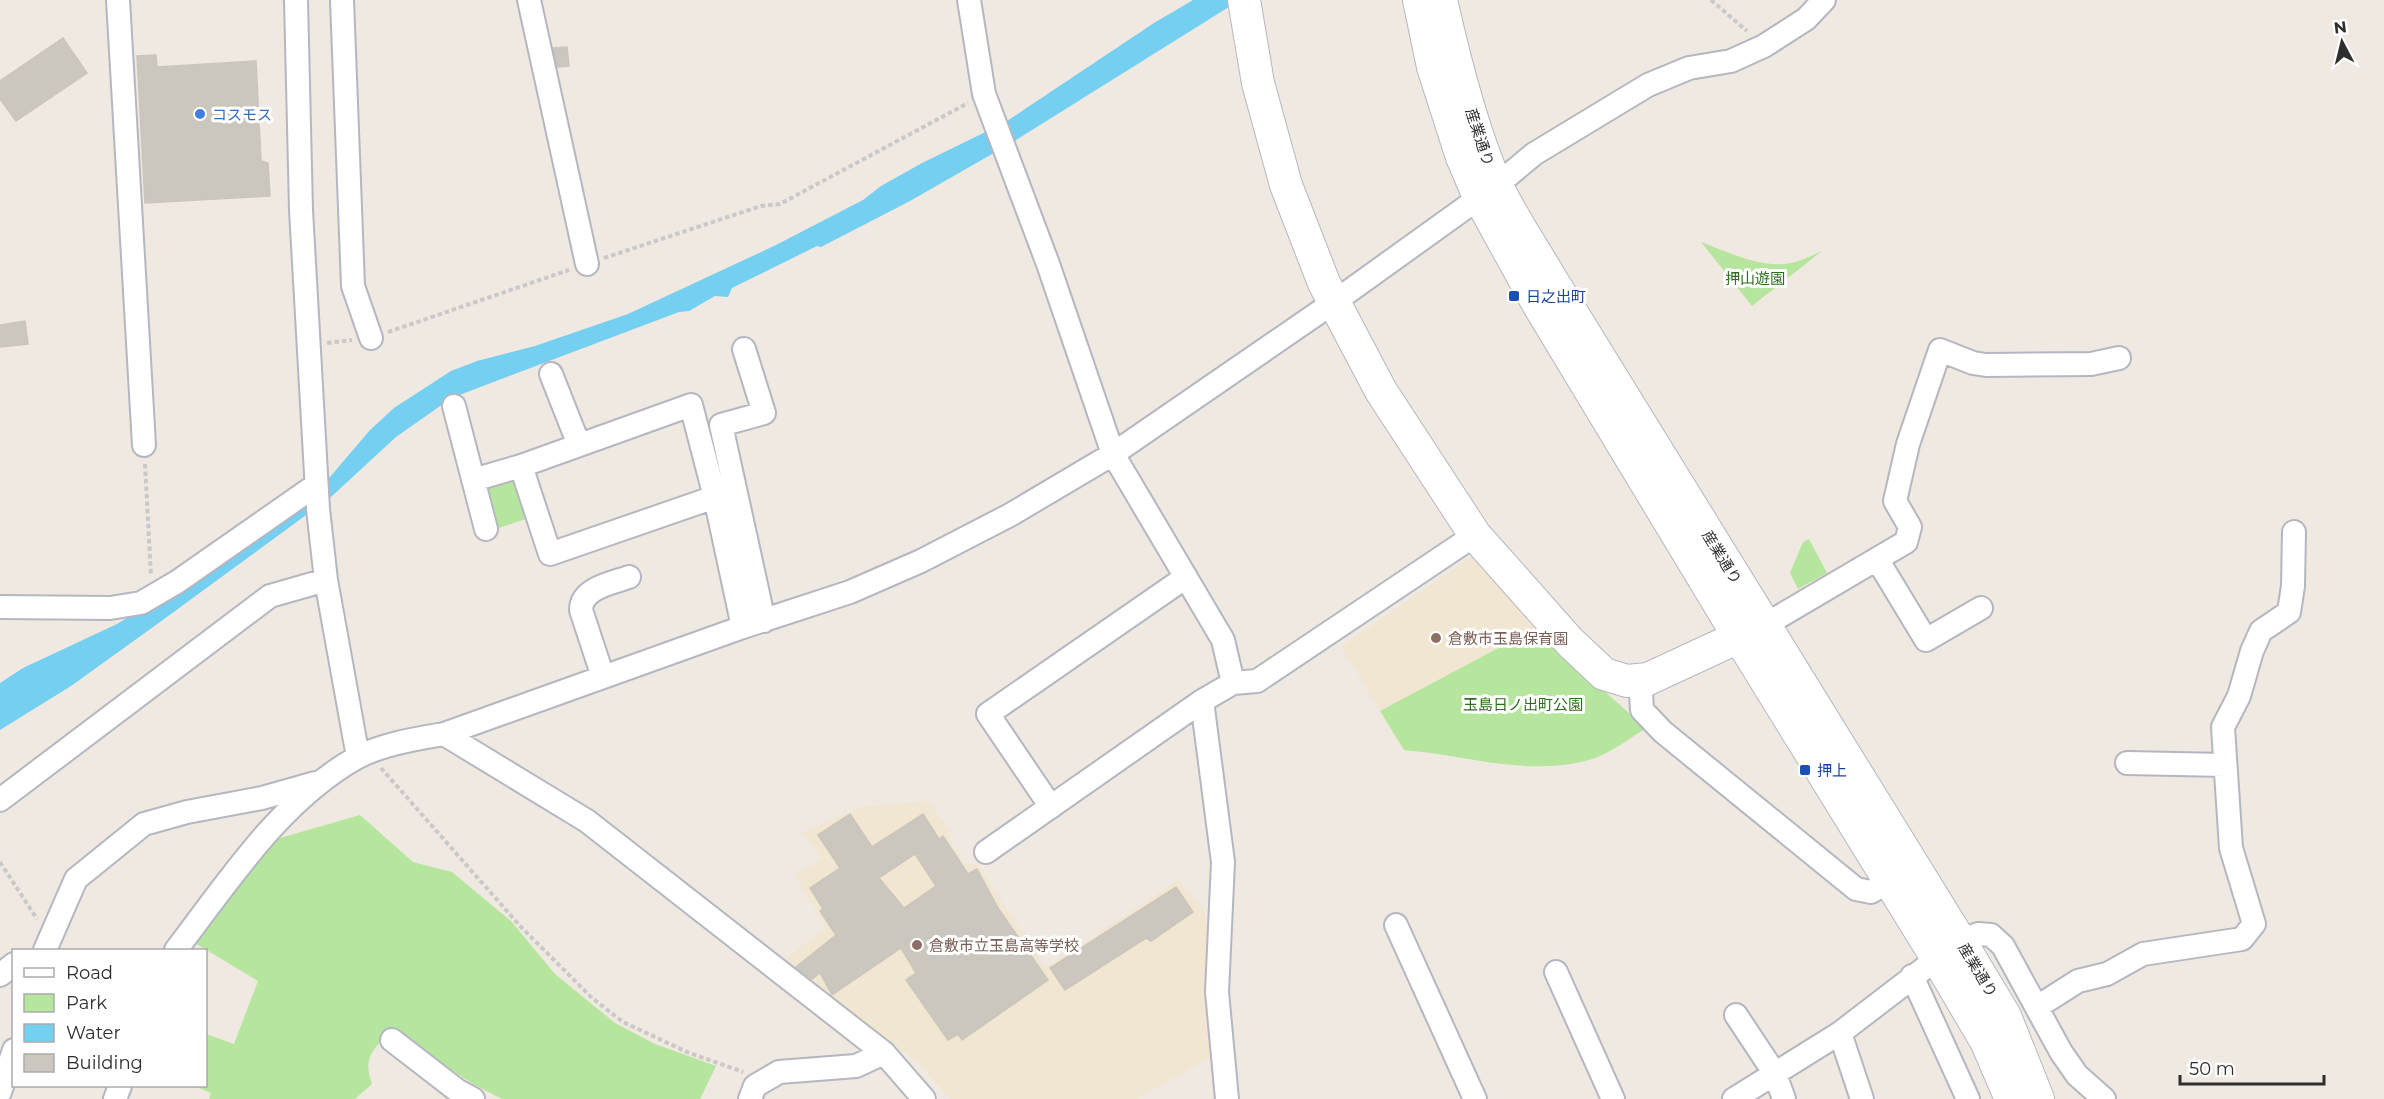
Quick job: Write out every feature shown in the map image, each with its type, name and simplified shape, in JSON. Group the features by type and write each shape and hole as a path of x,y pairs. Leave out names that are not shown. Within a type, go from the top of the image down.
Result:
{"street":[{"path":"118,0 144,445"},
{"path":"296,0 301,210 318,509 326,580 363,755"},
{"path":"342,0 353,286 371,338"},
{"path":"529,0 587,264"},
{"path":"969,0 984,94 1048,264 1113,454 1223,640 1233,683"},
{"path":"1244,0 1258,83 1286,185 1324,283 1381,391 1475,535 1570,642 1604,674 1627,681 1648,679 1752,631 1906,542 1910,527 1895,501 1908,444 1940,350 1973,363 1986,365 2091,364 2119,358"},
{"name":"産業通り","path":"1419,0 1433,67 1462,157 1551,279 1752,631 1949,949 2005,1016 2038,1099"},
{"name":"産業通り","path":"1441,0 1450,41 1482,148 1488,191"},
{"path":"178,949 259,844 299,801 320,782 363,755 401,742 444,734 850,592 921,561 1010,515 1113,454 1334,302 1488,191 1534,154 1648,85 1689,68 1731,61 1764,46 1806,18 1824,0"},
{"path":"698,431 764,413 744,349"},
{"path":"551,374 579,446"},
{"path":"473,480 521,466 691,405 715,497 754,624"},
{"path":"454,406 486,529"},
{"path":"721,425 754,624"},
{"path":"521,466 550,554 715,497"},
{"path":"0,607 110,608 141,603 177,582 316,485"},
{"path":"2037,1007 2078,981 2107,974 2143,954 2242,939 2254,924 2231,849 2223,727 2239,696 2252,651 2261,631 2289,612 2293,585 2294,532"},
{"path":"986,852 1202,702 1233,683 1257,681 1475,535"},
{"path":"1877,559 1926,640 1981,608"},
{"path":"603,677 581,610 581,603 588,593 628,577"},
{"path":"1051,807 988,714 1186,577"},
{"path":"0,800 270,596 326,580"},
{"path":"1648,679 1641,693 1642,710 1663,732 1856,889 1871,892 1903,874"},
{"path":"1202,702 1223,862 1217,992 1227,1099"},
{"path":"444,734 587,821 884,1053 924,1099"},
{"path":"2127,763 2225,765"},
{"path":"47,944 76,879 144,824 187,812 262,798 320,782"},
{"path":"1396,925 1475,1099"},
{"path":"1734,1099 1840,1033 1949,949 1978,934 1991,935 1998,939 2071,1066 2104,1099"},
{"name":"産業通り","path":"1949,949 2011,1099"},
{"path":"0,975 12,966"},
{"path":"1556,972 1613,1099"},
{"path":"1912,976 1968,1099"},
{"path":"1736,1015 1775,1074 1784,1099"},
{"path":"1840,1033 1862,1099"},
{"path":"392,1040 460,1096"},
{"path":"750,1099 755,1086 779,1072 856,1066 884,1053"},
{"path":"0,1092 12,1056"}],"path":[{"path":"1711,0 1764,46"},
{"path":"308,345 371,338 587,264 761,207 780,204 984,94"},
{"path":"144,445 152,596"},
{"path":"363,755 521,927 592,998 623,1022 687,1052 767,1079"},
{"path":"0,862 47,944"}],"shaded area":[{"name":"倉敷市玉島保育園","path":"1476,554 1534,629 1380,711 1341,646"},
{"name":"倉敷市立玉島高等学校","path":"928,801 951,832 949,839 965,864 977,863 1045,968 1178,880 1206,912 1213,1056 1136,1099 950,1099 918,1062 781,962 826,928 795,875 822,859 802,833 861,807"}],"green space":[{"name":"押山遊園","path":"1701,242 1768,264 1795,262 1822,251 1752,306"},
{"path":"513,478 532,517 492,530 483,492 488,483"},
{"path":"1809,539 1827,573 1798,589 1790,573 1803,542"},
{"name":"玉島日ノ出町公園","path":"1534,629 1646,728 1601,755 1585,761 1562,765 1494,763 1404,750 1380,711"},
{"path":"360,815 413,862 452,872 511,921 555,974 615,1023 655,1044 716,1066 700,1099 502,1099 473,1084 391,1030 371,1054 368,1067 372,1084 355,1099 209,1099 211,1093 196,1087 207,1087 207,1034 234,1044 258,981 190,940 259,844"}],"water":[{"path":"1193,0 1240,0 1013,142 910,201 821,247 817,246 732,288 728,297 715,296 689,311 679,312 462,394 443,404 396,437 332,496 71,686 0,730 0,683 23,668 117,624 208,567 324,484 370,430 394,408 451,371 477,361 535,346 628,314 774,246 863,200 881,186 922,163 1004,123 1154,23"}],"building":[{"path":"63,38 87,73 16,121 0,99 0,81"},
{"path":"567,47 569,66 557,67 553,48"},
{"name":"コスモス","path":"156,55 157,67 256,61 261,161 268,163 270,196 145,203 137,56"},
{"path":"25,321 28,344 0,347 0,325"},
{"path":"850,814 872,847 923,814 939,839 943,836 968,874 977,869 998,908 1048,980 962,1040 958,1034 948,1040 906,980 916,973 901,948 832,995 820,973 812,979 796,967 836,935 820,911 823,909 810,888 840,868 818,835","holes":["915,854 936,886 904,908 879,878"]},
{"path":"1176,887 1193,912 1151,941 1146,938 1065,990 1050,968"}],"place":[{"name":"コスモス","path":"200,114"},
{"name":"日之出町","path":"1514,296"},
{"name":"倉敷市玉島保育園","path":"1436,638"},
{"name":"押上","path":"1805,770"},
{"name":"倉敷市立玉島高等学校","path":"917,945"}]}
